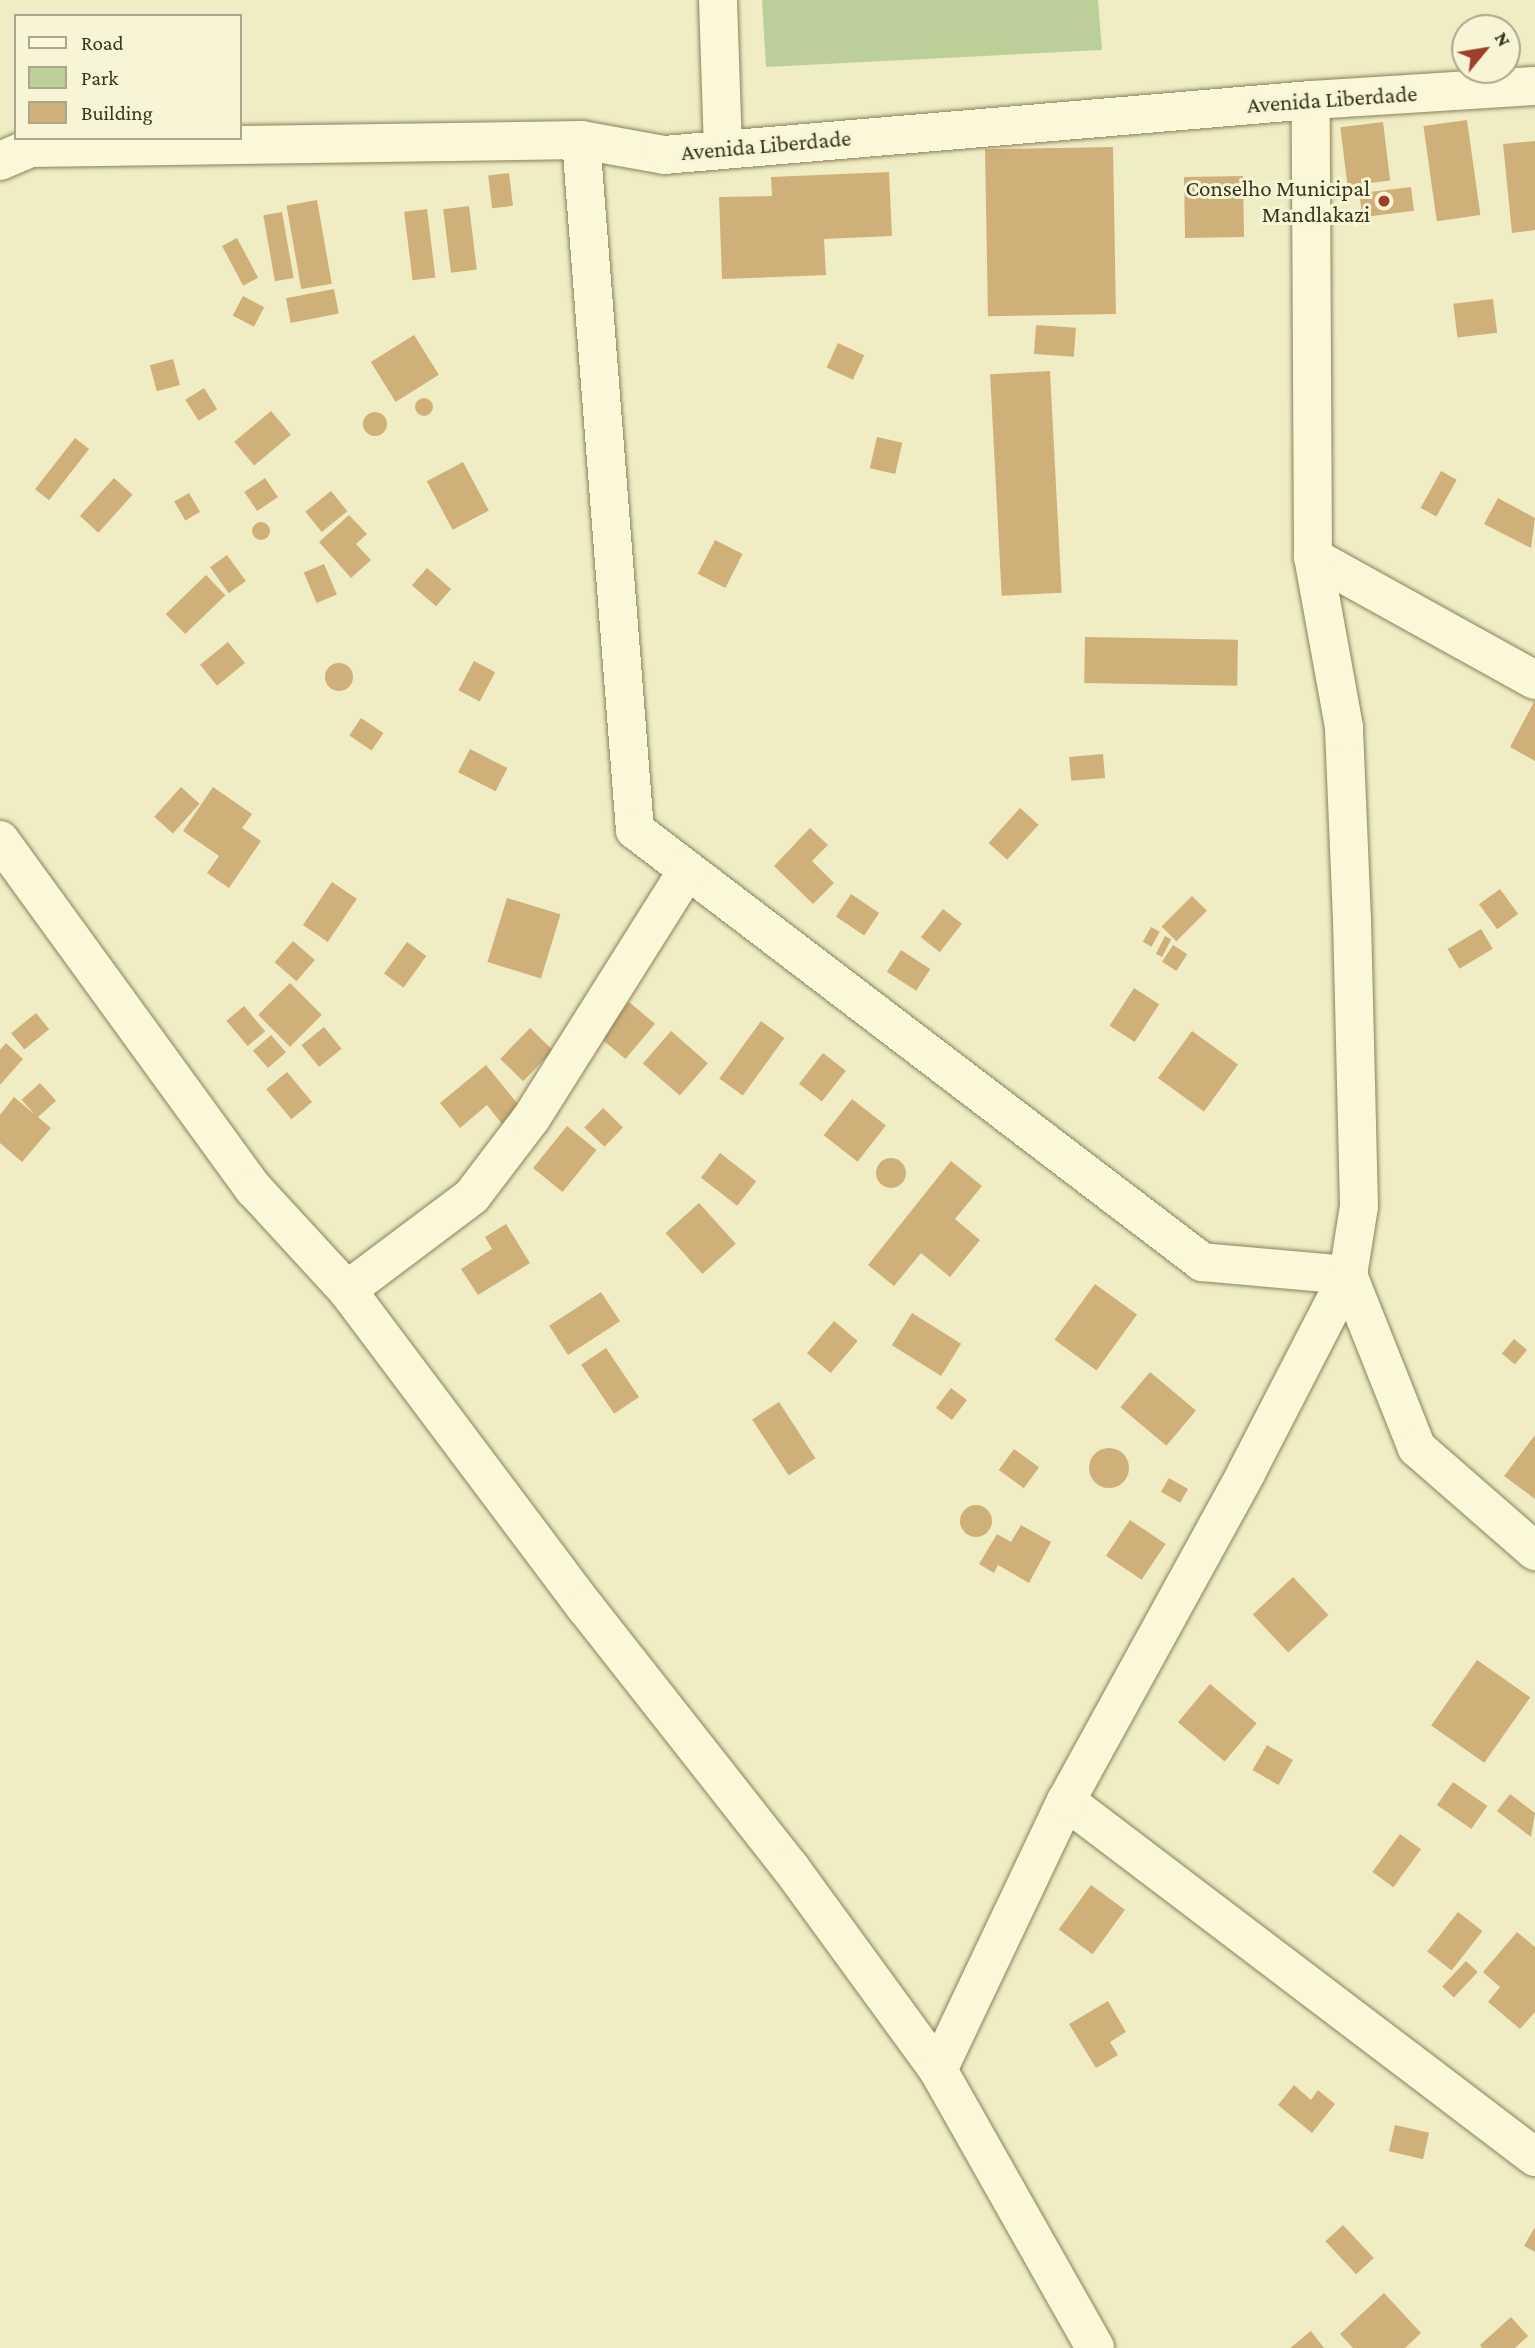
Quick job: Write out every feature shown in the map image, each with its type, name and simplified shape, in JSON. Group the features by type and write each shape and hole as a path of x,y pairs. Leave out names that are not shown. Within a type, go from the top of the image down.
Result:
{"street":[{"path":"718,0 723,147"},
{"name":"Avenida Liberdade","path":"0,161 30,148 581,140 664,155 723,147 1311,100 1535,86"},
{"path":"937,2070 1066,1801 1246,1473 1348,1275 1359,1206 1344,727 1313,556 1311,100"},
{"path":"581,140 635,830 1202,1262 1348,1275"},
{"path":"1313,556 1535,680"},
{"path":"0,841 254,1189 347,1290 586,1608 790,1867 937,2070 1096,2348"},
{"path":"347,1290 472,1196 531,1117 687,871"},
{"path":"1348,1275 1417,1448 1535,1551"},
{"path":"1066,1801 1535,2157"}],"green space":[{"path":"762,0 1098,0 1102,50 766,67"}],"building":[{"path":"1467,120 1480,215 1437,221 1423,126"},
{"path":"1383,122 1390,181 1348,186 1340,127"},
{"path":"1535,141 1535,230 1512,233 1503,144"},
{"path":"1113,147 1116,314 988,316 985,149"},
{"path":"889,172 892,236 824,239 826,275 722,279 719,197 772,196 771,177"},
{"path":"509,173 513,206 492,208 488,176"},
{"path":"1243,176 1244,237 1185,238 1184,177"},
{"path":"1411,187 1414,211 1362,217 1359,193"},
{"path":"317,200 332,284 301,289 286,205"},
{"path":"469,206 477,270 451,273 443,209"},
{"path":"427,209 435,277 413,280 404,212"},
{"path":"282,212 294,278 275,281 263,215"},
{"path":"237,238 258,278 243,286 222,246"},
{"path":"334,289 339,314 291,323 286,298"},
{"path":"243,296 264,307 254,327 233,315"},
{"path":"1493,299 1497,333 1457,338 1453,304"},
{"path":"1036,325 1076,328 1074,357 1034,354"},
{"path":"414,335 439,375 396,402 371,362"},
{"path":"838,343 864,355 853,380 827,367"},
{"path":"173,359 180,385 157,391 150,365"},
{"path":"1050,371 1062,593 1002,596 990,374"},
{"path":"204,388 217,409 199,421 185,400"},
{"path":"420,398 428,398 433,407 431,414 420,416 415,411 415,403"},
{"path":"271,411 291,435 254,466 234,442"},
{"path":"370,412 380,412 387,419 387,429 380,436 370,436 363,429 363,419"},
{"path":"877,437 902,443 895,474 870,468"},
{"path":"75,438 89,449 49,500 35,489"},
{"path":"463,462 489,511 453,530 427,481"},
{"path":"1441,471 1457,480 1436,516 1421,508"},
{"path":"114,478 133,495 98,533 80,516"},
{"path":"265,478 278,497 257,511 244,492"},
{"path":"331,491 347,511 322,532 305,512"},
{"path":"189,493 200,512 185,521 174,502"},
{"path":"1498,498 1535,518 1531,548 1484,524"},
{"path":"349,515 367,534 356,544 371,560 351,578 319,542"},
{"path":"261,522 267,525 270,531 267,537 261,540 255,537 252,531 255,525"},
{"path":"715,540 743,554 725,588 698,574"},
{"path":"227,555 246,581 229,593 210,567"},
{"path":"324,564 337,594 317,603 304,573"},
{"path":"427,568 451,589 436,606 412,585"},
{"path":"206,575 225,595 185,634 166,614"},
{"path":"1085,637 1238,640 1237,686 1084,683"},
{"path":"228,642 245,663 217,686 200,665"},
{"path":"474,661 495,672 480,701 459,690"},
{"path":"339,663 349,667 353,677 349,687 339,691 329,687 325,677 329,667"},
{"path":"1535,700 1535,761 1510,747"},
{"path":"361,718 383,733 372,751 349,735"},
{"path":"470,749 507,768 496,791 458,772"},
{"path":"1103,754 1105,778 1071,781 1069,757"},
{"path":"181,787 200,804 173,833 154,817"},
{"path":"213,787 252,814 242,828 261,841 229,888 207,873 219,856 183,831"},
{"path":"1020,808 1039,825 1007,860 989,843"},
{"path":"810,828 828,845 812,861 834,883 813,904 774,866"},
{"path":"332,882 357,899 328,942 303,925"},
{"path":"1500,889 1518,914 1497,929 1479,904"},
{"path":"851,894 879,913 864,935 836,916"},
{"path":"1192,896 1207,911 1176,941 1162,926"},
{"path":"507,898 561,914 541,978 487,962"},
{"path":"943,909 962,924 940,952 921,937"},
{"path":"1151,927 1160,932 1152,947 1143,942"},
{"path":"1481,929 1493,949 1459,969 1448,949"},
{"path":"1165,936 1171,939 1162,957 1156,954"},
{"path":"293,941 315,960 297,981 275,962"},
{"path":"407,942 426,956 403,988 384,974"},
{"path":"1173,945 1187,954 1176,971 1162,962"},
{"path":"901,950 930,969 916,991 887,972"},
{"path":"290,983 322,1015 290,1047 258,1015"},
{"path":"1134,988 1159,1004 1135,1042 1109,1026"},
{"path":"629,1002 655,1024 625,1059 599,1037"},
{"path":"244,1006 265,1031 248,1046 226,1021"},
{"path":"36,1013 49,1029 24,1049 11,1033"},
{"path":"761,1021 784,1038 743,1095 719,1078"},
{"path":"324,1027 342,1049 319,1067 301,1045"},
{"path":"530,1028 553,1050 523,1081 500,1059"},
{"path":"671,1031 708,1063 680,1096 643,1063"},
{"path":"1192,1031 1238,1065 1204,1111 1158,1078"},
{"path":"271,1035 286,1052 268,1068 253,1051"},
{"path":"6,1043 23,1059 0,1085 0,1050"},
{"path":"823,1053 846,1071 822,1102 799,1084"},
{"path":"486,1065 521,1108 502,1124 487,1105 460,1128 440,1103"},
{"path":"287,1072 312,1102 291,1119 266,1089"},
{"path":"40,1083 56,1101 37,1118 21,1100"},
{"path":"14,1097 51,1128 22,1162 0,1143 0,1115"},
{"path":"852,1099 886,1125 858,1162 824,1135"},
{"path":"603,1108 623,1127 604,1147 584,1127"},
{"path":"567,1126 597,1150 563,1192 533,1168"},
{"path":"720,1153 756,1181 737,1206 701,1177"},
{"path":"891,1158 902,1162 906,1173 902,1184 891,1188 880,1184 876,1173 880,1162"},
{"path":"951,1161 982,1186 955,1219 980,1240 950,1277 921,1253 894,1286 868,1265"},
{"path":"699,1203 736,1244 702,1274 666,1233"},
{"path":"506,1224 530,1263 478,1295 461,1269 492,1249 485,1237"},
{"path":"1095,1284 1137,1315 1097,1370 1054,1340"},
{"path":"601,1292 620,1321 568,1355 549,1326"},
{"path":"912,1313 961,1344 941,1376 892,1345"},
{"path":"834,1321 858,1341 831,1373 807,1353"},
{"path":"1514,1339 1527,1350 1515,1364 1502,1354"},
{"path":"606,1348 639,1397 614,1414 581,1365"},
{"path":"1150,1372 1196,1411 1166,1446 1120,1407"},
{"path":"951,1388 967,1400 952,1420 936,1408"},
{"path":"779,1402 815,1458 789,1476 752,1419"},
{"path":"1535,1435 1535,1499 1504,1476"},
{"path":"1109,1448 1123,1454 1129,1468 1123,1482 1109,1488 1095,1482 1089,1468 1095,1454"},
{"path":"1014,1449 1039,1467 1024,1488 999,1470"},
{"path":"1169,1478 1188,1489 1180,1503 1161,1492"},
{"path":"976,1505 987,1510 992,1521 987,1532 976,1537 965,1532 960,1521 965,1510"},
{"path":"1130,1520 1166,1544 1142,1580 1106,1556"},
{"path":"1021,1525 1051,1542 1029,1583 998,1565 994,1573 979,1564 997,1534 1011,1542"},
{"path":"1293,1577 1328,1615 1288,1653 1253,1615"},
{"path":"1477,1660 1530,1697 1484,1763 1431,1726"},
{"path":"1210,1684 1257,1723 1225,1762 1178,1722"},
{"path":"1267,1745 1293,1760 1278,1785 1252,1770"},
{"path":"1453,1782 1487,1806 1471,1829 1437,1805"},
{"path":"1510,1794 1535,1813 1531,1837 1497,1811"},
{"path":"1400,1834 1421,1849 1393,1887 1372,1872"},
{"path":"1091,1885 1125,1910 1093,1954 1059,1929"},
{"path":"1458,1912 1482,1931 1452,1970 1427,1951"},
{"path":"1517,1932 1535,1947 1535,2012 1520,2029 1488,2002 1500,1987 1483,1972"},
{"path":"1466,1961 1478,1972 1454,1998 1442,1987"},
{"path":"1108,2001 1126,2032 1110,2042 1118,2055 1096,2068 1069,2024"},
{"path":"1294,2085 1311,2100 1318,2090 1335,2104 1312,2133 1278,2105"},
{"path":"1395,2125 1429,2133 1423,2159 1389,2151"},
{"path":"1343,2225 1374,2258 1356,2274 1325,2241"},
{"path":"1535,2227 1535,2252 1524,2246"},
{"path":"1384,2293 1421,2333 1405,2348 1353,2348 1340,2334"},
{"path":"1511,2317 1528,2336 1515,2348 1482,2348 1480,2345"},
{"path":"1311,2331 1324,2348 1290,2348"}],"place":[{"name":"Conselho Municipal Mandlakazi","path":"1384,201"}]}
